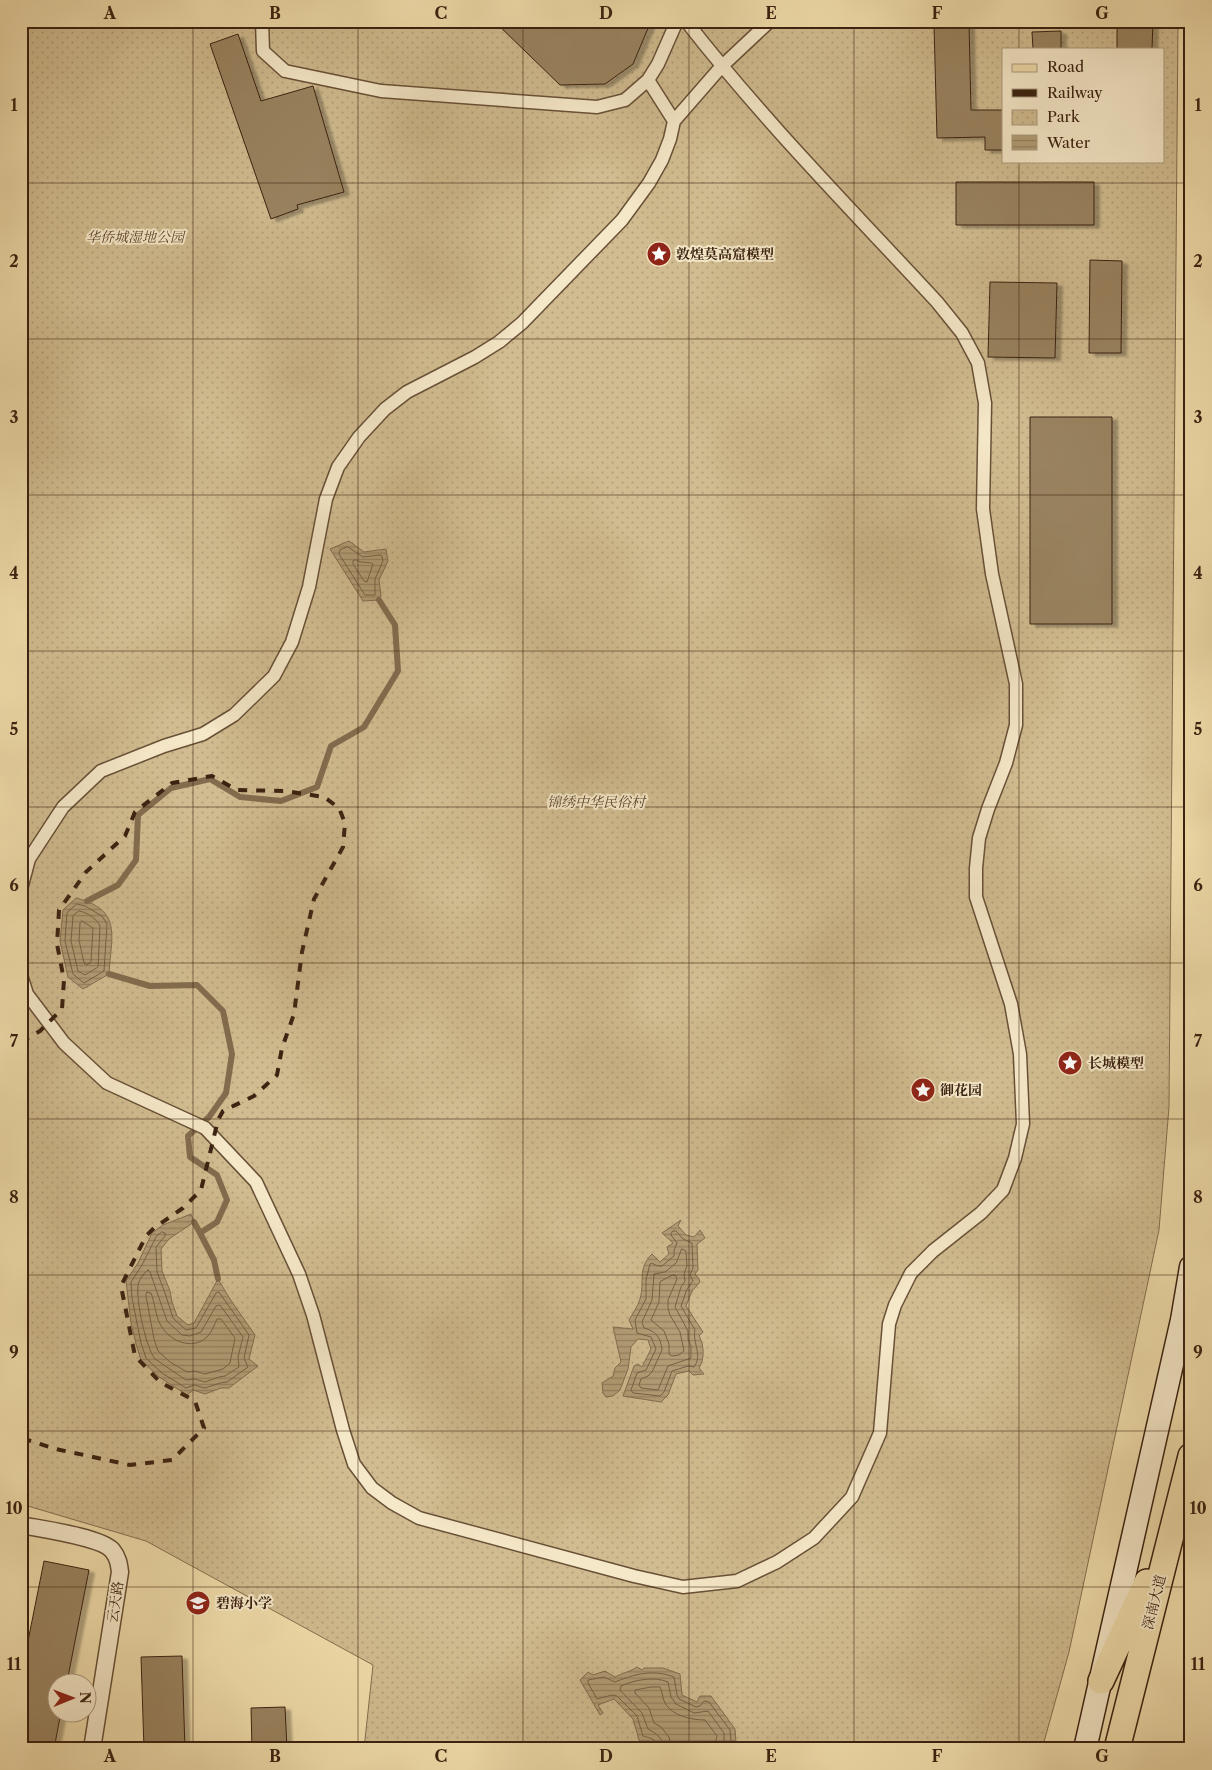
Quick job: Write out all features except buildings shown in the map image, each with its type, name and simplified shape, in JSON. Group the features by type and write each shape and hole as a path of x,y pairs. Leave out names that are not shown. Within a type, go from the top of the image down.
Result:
{"main road":[{"path":"1085,1749 1182,1320 1191,1267"},
{"name":"深南大道","path":"1117,1749 1191,1456"},
{"path":"1101,1681 1173,1528"}],"street":[{"path":"262,21 263,51 286,71 381,91 597,107 625,100 648,80 658,64 677,21"},
{"path":"21,975 27,994 64,1043 107,1083 205,1128 256,1182 299,1274 313,1315 340,1422 354,1464 372,1488 392,1504 419,1518 634,1576 683,1586 736,1581 776,1562 814,1538 852,1497 880,1433 889,1324 895,1305 911,1274 933,1251 981,1213 1002,1190 1015,1158 1023,1124 1020,1054 1011,1004 976,897 979,838 1006,763 1016,725 1016,684 992,574 983,509 985,403 978,363 962,333 937,302 753,104 721,67 686,21"},
{"path":"21,889 29,859 62,807 101,771 164,746 204,734 234,715 274,676 292,642 306,596 326,499 338,468 359,437 385,409 407,392 475,357 499,342 522,323 622,220 649,183 662,160 670,139 674,120 721,67 770,21"},
{"path":"648,80 674,120"},
{"name":"云天路","path":"21,1524 92,1540 112,1550 119,1560 120,1572 92,1749"}],"green space":[{"name":"锦绣中华民俗村","path":"21,21 1178,21 1169,1107 1159,1230 1069,1652 1042,1749 364,1749 373,1665 146,1541 21,1504"}],"water":[{"path":"349,541 364,552 386,549 388,561 379,580 381,596 379,600 363,601 330,549"},
{"path":"76,898 91,903 108,917 112,936 109,974 83,989 68,977 60,941 63,910"},
{"path":"191,1214 194,1222 169,1239 161,1249 162,1271 177,1316 188,1325 194,1323 218,1279 255,1335 249,1359 258,1366 229,1388 221,1388 205,1394 193,1390 187,1395 159,1377 141,1360 131,1323 126,1281 138,1263 152,1233 163,1225"},
{"path":"681,1220 678,1226 686,1235 694,1237 700,1230 705,1238 697,1244 698,1270 695,1274 700,1282 692,1291 686,1306 703,1332 699,1336 703,1352 699,1368 704,1374 693,1375 689,1371 676,1374 668,1395 661,1402 623,1396 634,1366 638,1364 642,1367 651,1349 648,1340 638,1339 631,1347 628,1369 620,1390 613,1396 606,1397 603,1393 602,1383 613,1376 615,1368 621,1362 613,1327 633,1329 629,1320 640,1299 644,1265 652,1254 660,1262 669,1254 667,1247 673,1243 662,1233"},
{"path":"637,1667 642,1670 644,1668 663,1668 680,1674 682,1695 697,1702 700,1696 711,1696 735,1729 736,1743 731,1749 655,1749 648,1741 640,1743 633,1719 614,1699 598,1705 603,1713 600,1715 580,1680 588,1672 593,1675 605,1671 615,1677"}],"waterway":[{"path":"87,901 118,885 136,860 138,815 171,788 210,779 240,797 281,801 317,787 331,746 364,727 398,671 395,625 379,600"},
{"path":"109,974 150,986 197,985 223,1011 232,1054 226,1093 209,1117 188,1136 190,1157 217,1175 227,1200 217,1222 200,1233 194,1222"},
{"path":"200,1233 214,1260 218,1279"}],"railway":[{"path":"21,1042 40,1031 62,1009 64,980 57,944 59,910 86,872 125,836 135,812 172,783 212,776 237,790 285,791 324,797 339,808 345,823 343,847 314,899 302,952 294,1014 282,1048 277,1075 254,1096 223,1111 218,1120 201,1190 183,1208 154,1228 146,1236 121,1286 135,1356 160,1382 195,1401 204,1428 172,1460 130,1465 56,1449 21,1438"}],"place":[{"name":"敦煌莫高窟模型","path":"659,254"},
{"name":"长城模型","path":"1070,1063"},
{"name":"御花园","path":"923,1090"},
{"name":"碧海小学","path":"198,1603"}],"park label":[{"name":"华侨城湿地公园","path":"135,237"}]}
